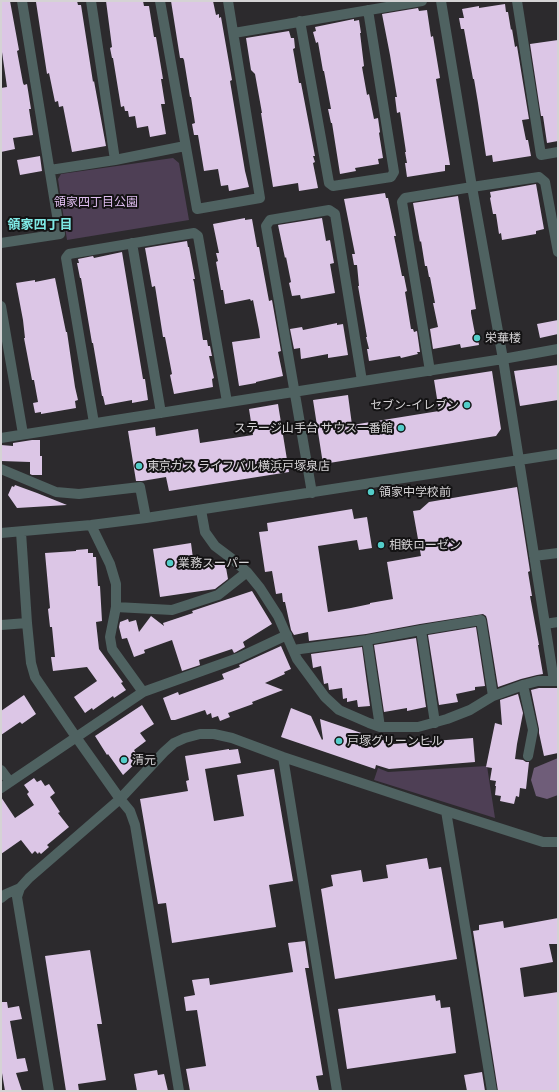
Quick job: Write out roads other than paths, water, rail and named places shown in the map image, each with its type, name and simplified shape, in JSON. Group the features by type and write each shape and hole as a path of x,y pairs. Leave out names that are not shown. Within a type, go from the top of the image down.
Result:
{"street":[{"path":"1,243 60,234 22,1"},
{"path":"91,1 115,160"},
{"path":"160,1 197,208 260,198 228,1"},
{"path":"234,33 422,1"},
{"path":"200,510 205,532 215,546 247,572 260,588 278,616 297,659 326,697 339,710 380,727 418,728 470,710 493,696 524,685 538,681 556,681 545,624 503,359 441,1"},
{"path":"517,1 541,155 558,152"},
{"path":"300,21 329,183 333,186 391,177 394,172 368,10"},
{"path":"50,170 115,160 185,146"},
{"path":"430,371 402,202 405,198 539,177 545,182 558,252"},
{"path":"312,493 266,226 270,220 329,210 335,214 362,381"},
{"path":"94,423 66,258 69,254 194,233 198,236 227,402"},
{"path":"132,243 161,413"},
{"path":"1,306 23,434"},
{"path":"1,438 430,371 558,349"},
{"path":"1,533 91,525 146,518 558,454"},
{"path":"1,469 56,492 78,494 140,488 146,518"},
{"path":"91,525 110,564 116,584 116,607 110,637 112,649 143,692"},
{"path":"21,532 27,623 35,677 76,737 130,811 136,825 178,1091"},
{"path":"534,556 558,553"},
{"path":"116,607 172,610 218,595 247,572"},
{"path":"293,650 367,640 481,620 493,696"},
{"path":"545,624 558,622"},
{"path":"1,625 27,623"},
{"path":"421,630 435,723"},
{"path":"1,788 143,692 238,658 286,635"},
{"path":"367,640 380,727"},
{"path":"524,685 533,730 528,756"},
{"path":"1,898 6,894 20,888 29,878 120,799 174,743 200,734 214,734 232,738 283,757 543,842 558,842"},
{"path":"283,757 337,1091"},
{"path":"1,770 10,782"},
{"path":"446,811 492,1091"},
{"path":"20,888 18,897 49,1091"}],"place":[{"name":"栄華楼","path":"477,338"},
{"name":"セブン-イレブン","path":"467,405"},
{"name":"ステージ山手台 サウス一番館","path":"401,428"},
{"name":"東京ガス ライフバル横浜戸塚泉店","path":"139,466"},
{"name":"領家中学校前","path":"371,492"},
{"name":"相鉄ローゼン","path":"381,545"},
{"name":"業務スーパー","path":"170,563"},
{"name":"戸塚グリーンヒル","path":"339,741"},
{"name":"清元","path":"124,760"}],"district":[{"name":"領家四丁目","path":"40,225"}],"park label":[{"name":"領家四丁目公園","path":"96,202"}]}
